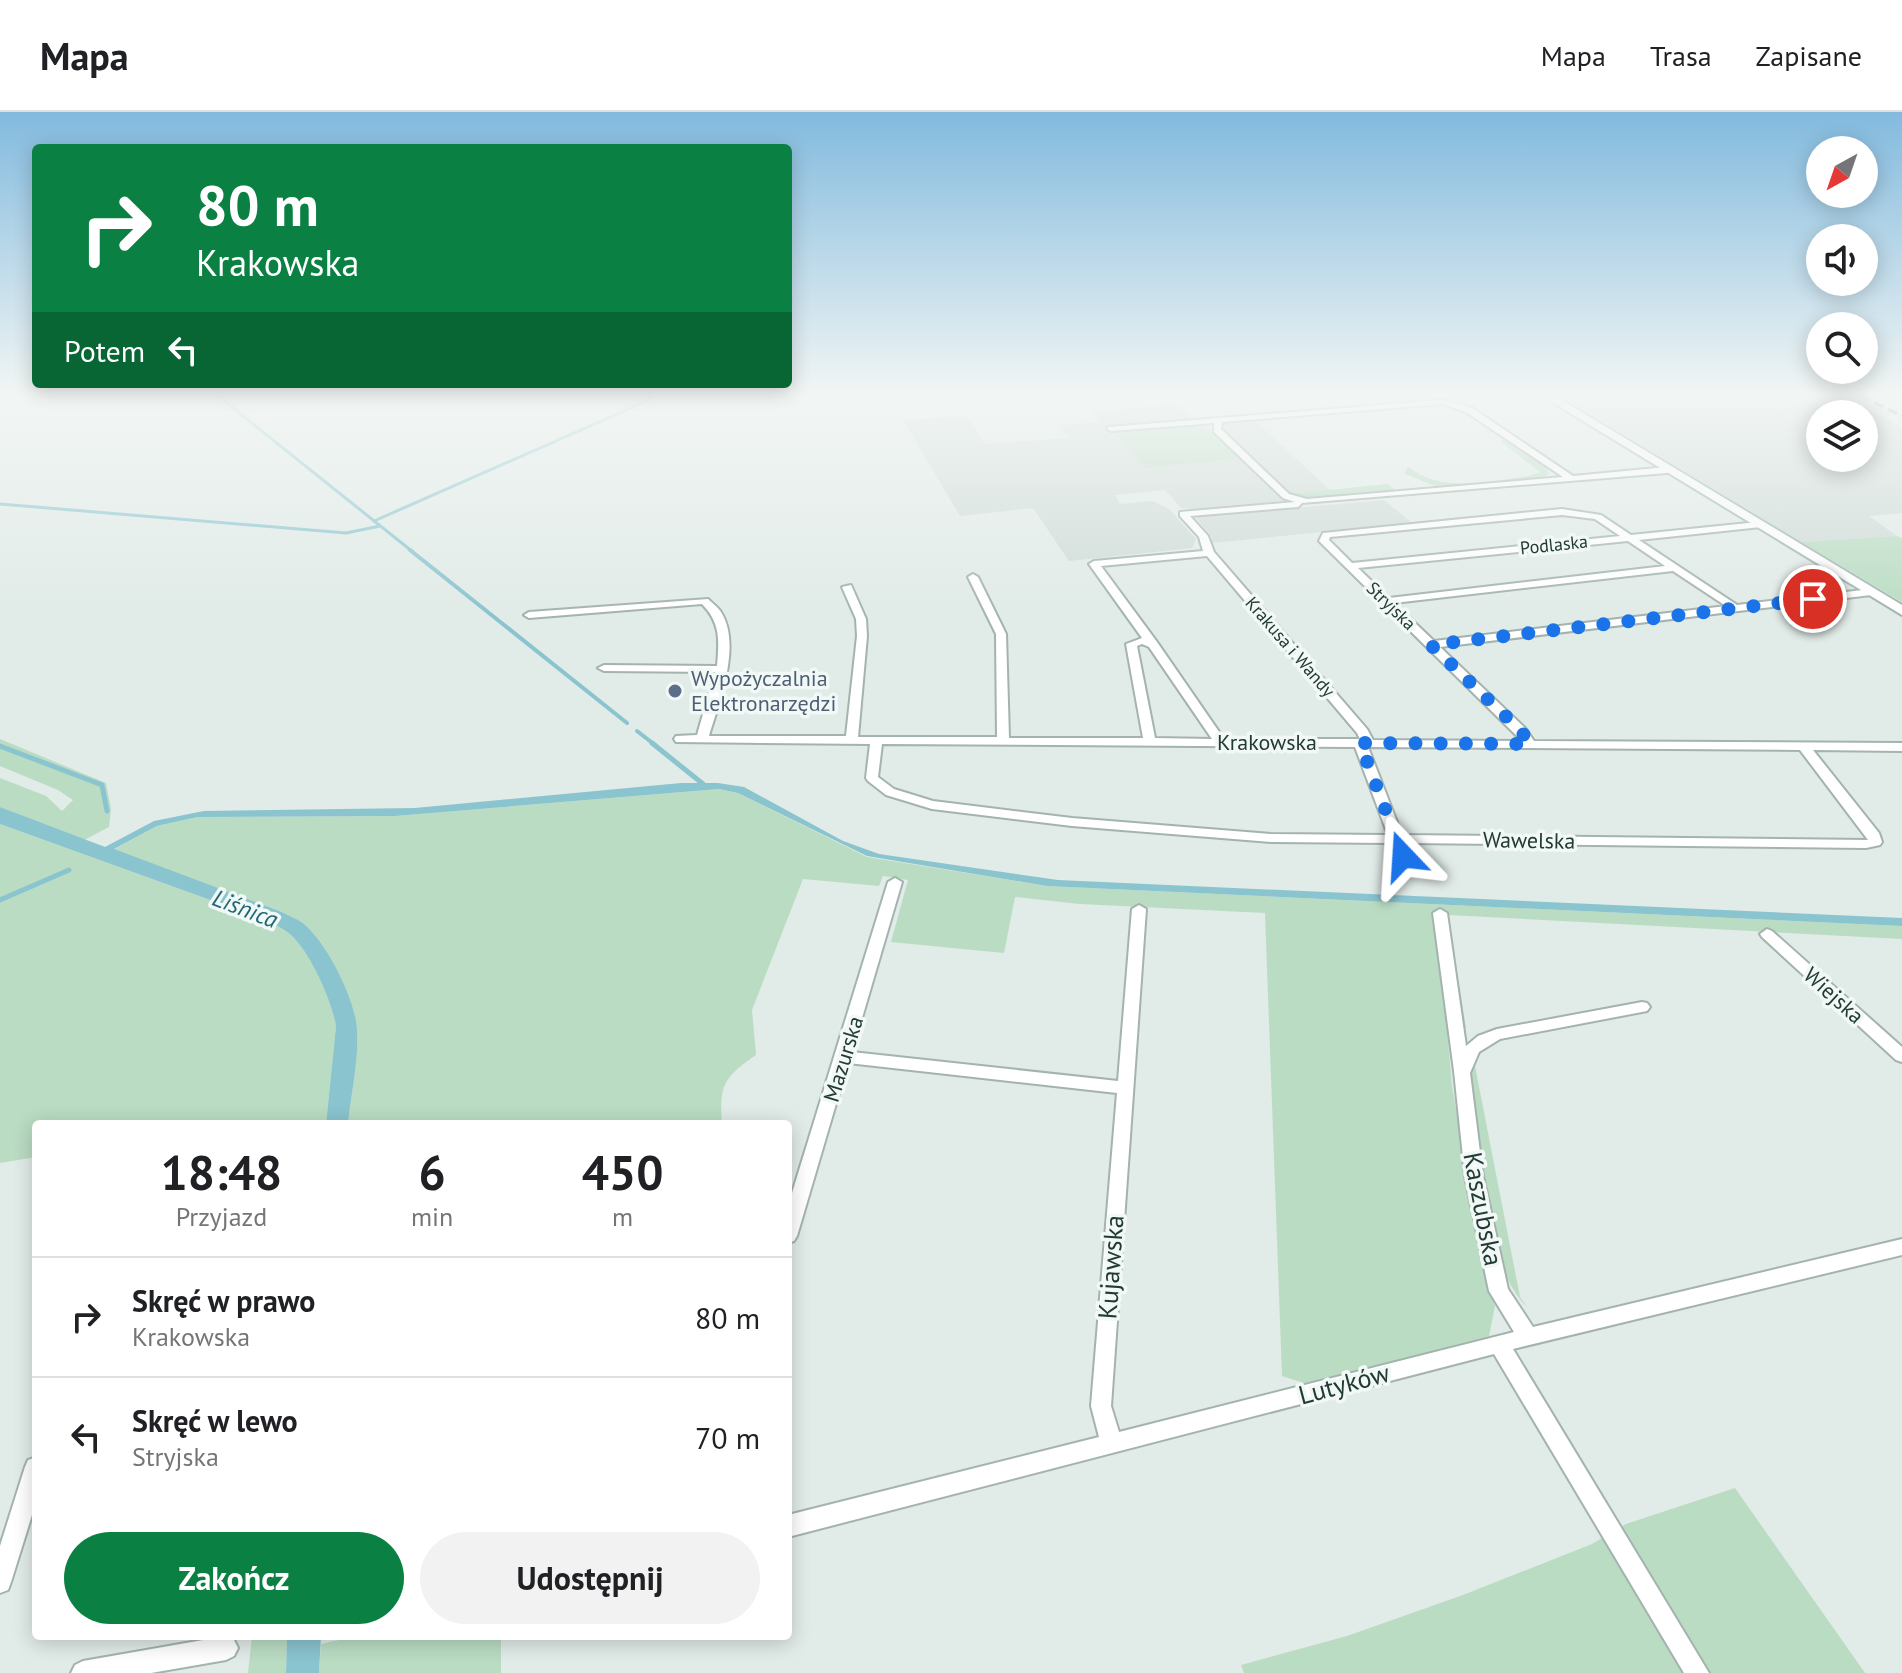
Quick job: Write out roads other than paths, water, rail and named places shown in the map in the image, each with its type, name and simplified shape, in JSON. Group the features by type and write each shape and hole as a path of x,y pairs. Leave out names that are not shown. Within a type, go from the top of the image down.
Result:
{"main road":[{"path":"1667,470 1902,611"}],"street":[{"path":"1258,469 1286,496 1315,502 1667,470"},
{"path":"1557,469 1571,478"},
{"name":"Krakusa i Wandy","path":"1315,502 1183,514 1203,536 1209,553 1363,732 1364,743 1403,856"},
{"name":"Stryjska","path":"1530,744 1521,731 1324,541 1326,535 1573,512 1598,517 1631,538"},
{"name":"Podlaska","path":"1350,566 1758,525"},
{"path":"1631,538 1735,608"},
{"path":"1209,553 1094,564 1220,742"},
{"path":"1386,601 1675,568"},
{"path":"973,577 1001,634 1003,740"},
{"path":"847,587 861,619 862,636 852,739"},
{"path":"1431,645 1871,592"},
{"path":"529,615 704,601 713,606 721,628 722,669 702,739"},
{"path":"1150,742 1131,644 1142,641 1153,644"},
{"path":"604,668 722,669"},
{"name":"Krakowska","path":"680,739 1902,747"},
{"name":"Wawelska","path":"877,739 870,772 874,783 890,792 932,805 1072,822 1271,838 1875,842 1874,836 1804,747"},
{"name":"Mazurska","path":"792,1223 895,882"},
{"name":"Kujawska","path":"1112,1444 1101,1406 1139,909"},
{"name":"Kaszubska","path":"1440,913 1474,1176 1499,1291 1528,1337"},
{"name":"Wiejska","path":"1767,934 1902,1056"},
{"path":"1462,1073 1465,1057 1477,1042 1497,1034 1642,1007"},
{"path":"844,1057 1123,1088"},
{"name":"Lutyków","path":"792,1525 1499,1344 1902,1247"},
{"path":"1499,1344 1697,1673"},
{"path":"0,1582 32,1480"},
{"path":"83,1673 226,1648"}],"water":[{"name":"Liśnica","path":"681,783 718,783 744,787 843,841 879,854 1058,880 1902,918 1902,926 1047,886 867,856 738,793 719,789 395,816 197,817 157,826 114,849 282,912 304,924 322,944 346,988 357,1030 349,1120 326,1120 336,1026 319,978 291,935 263,919 0,824 0,807 105,847 154,821 204,811 415,808"},
{"path":"287,1640 321,1640 319,1673 286,1673"}],"waterway":[{"path":"309,469 374,521"},
{"path":"374,521 493,469"},
{"path":"0,504 346,533 380,526"},
{"path":"374,521 413,552"},
{"path":"410,550 627,723"},
{"path":"637,731 655,745"},
{"path":"652,743 703,784"},
{"path":"0,746 102,785 107,811"},
{"path":"0,900 69,870"}],"place":[{"name":"Wypożyczalnia Elektronarzędzi","path":"675,691"}]}
